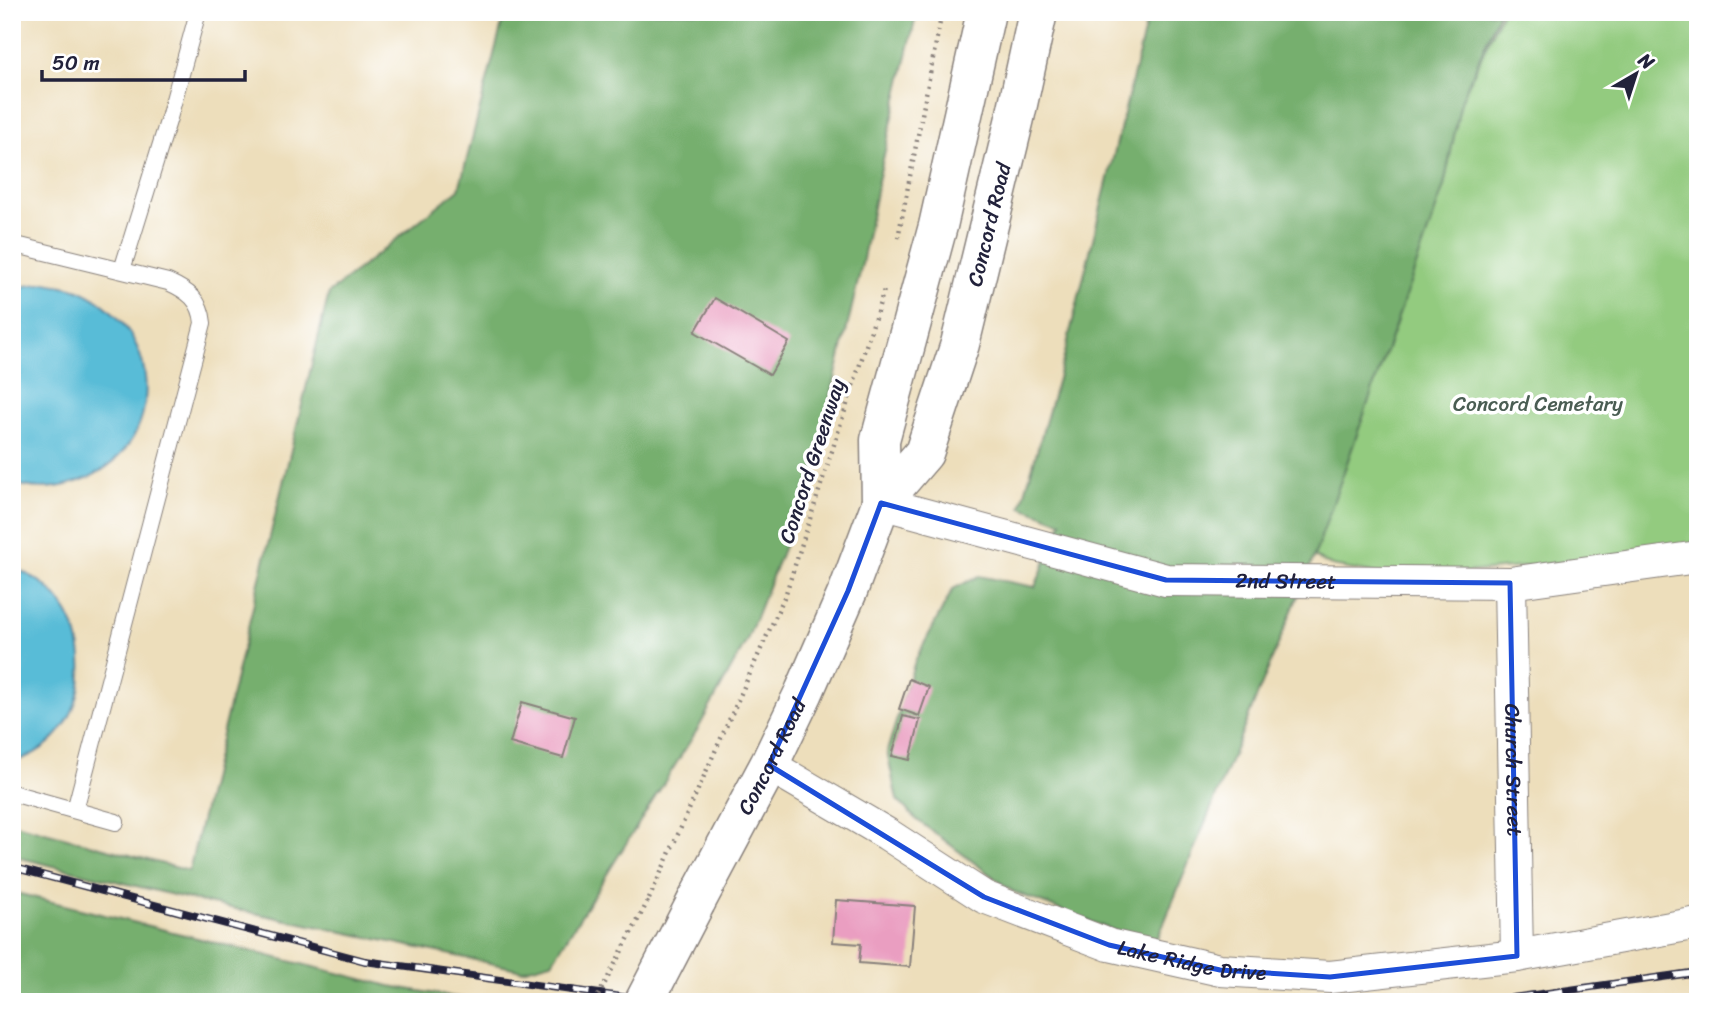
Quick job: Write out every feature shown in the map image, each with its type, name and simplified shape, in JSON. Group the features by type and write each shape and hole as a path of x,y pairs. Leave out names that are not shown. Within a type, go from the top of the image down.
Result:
{"main road":[{"name":"Concord Road","path":"881,503 880,440 941,214 986,12"},
{"name":"Concord Road","path":"644,1002 769,765 804,692 849,591 881,503 924,453 960,344 1038,12"}],"street":[{"name":"2nd Street","path":"881,503 1167,580 1510,583 1698,557"},
{"name":"Church Street","path":"1510,583 1517,956"},
{"name":"Lake Ridge Drive","path":"769,765 887,834 984,897 1109,945 1220,970 1330,977 1517,956 1698,923"}],"lane":[{"path":"122,270 169,118 198,12"},
{"path":"12,244 168,282 181,288 202,310 203,323 75,810"},
{"path":"12,793 116,822"}],"path":[{"path":"898,242 942,12"},
{"name":"Concord Greenway","path":"595,1002 649,899 786,593 887,281"}],"highlighted area":[{"path":"881,503 1166,580 1510,583 1517,956 1330,977 1220,970 1109,945 984,897 769,765 848,591"}],"green space":[{"path":"505,12 917,12 813,473 747,640 699,727 552,962 522,970 198,901 12,856 12,823 189,871 329,293 459,189"},
{"path":"1149,12 1499,12 1461,101 1444,186 1314,557 1157,940 1115,931 1012,891 916,819 897,800 887,751 915,661 953,589 979,576 1035,587 1062,522 1021,507 1063,361"},
{"name":"Concord Cemetary","path":"1502,12 1698,12 1698,547 1400,578 1332,566 1314,557 1444,186 1461,101"},
{"path":"12,892 390,986 483,1002 12,1002"}],"water":[{"path":"45,283 77,289 110,310 131,335 143,364 146,393 140,423 125,449 102,470 70,484 41,488 12,482 12,288"},
{"path":"12,568 42,583 64,607 77,635 81,666 77,697 64,725 43,748 12,762"}],"building":[{"path":"715,298 789,342 770,375 695,332"},
{"path":"909,679 929,687 919,716 899,709"},
{"path":"522,702 575,717 563,758 510,743"},
{"path":"903,716 920,720 910,760 892,756"},
{"path":"836,900 915,906 910,967 859,963 861,944 833,942"}],"railway":[{"path":"12,867 365,961 657,1002"},
{"path":"1484,1002 1698,972"}]}
